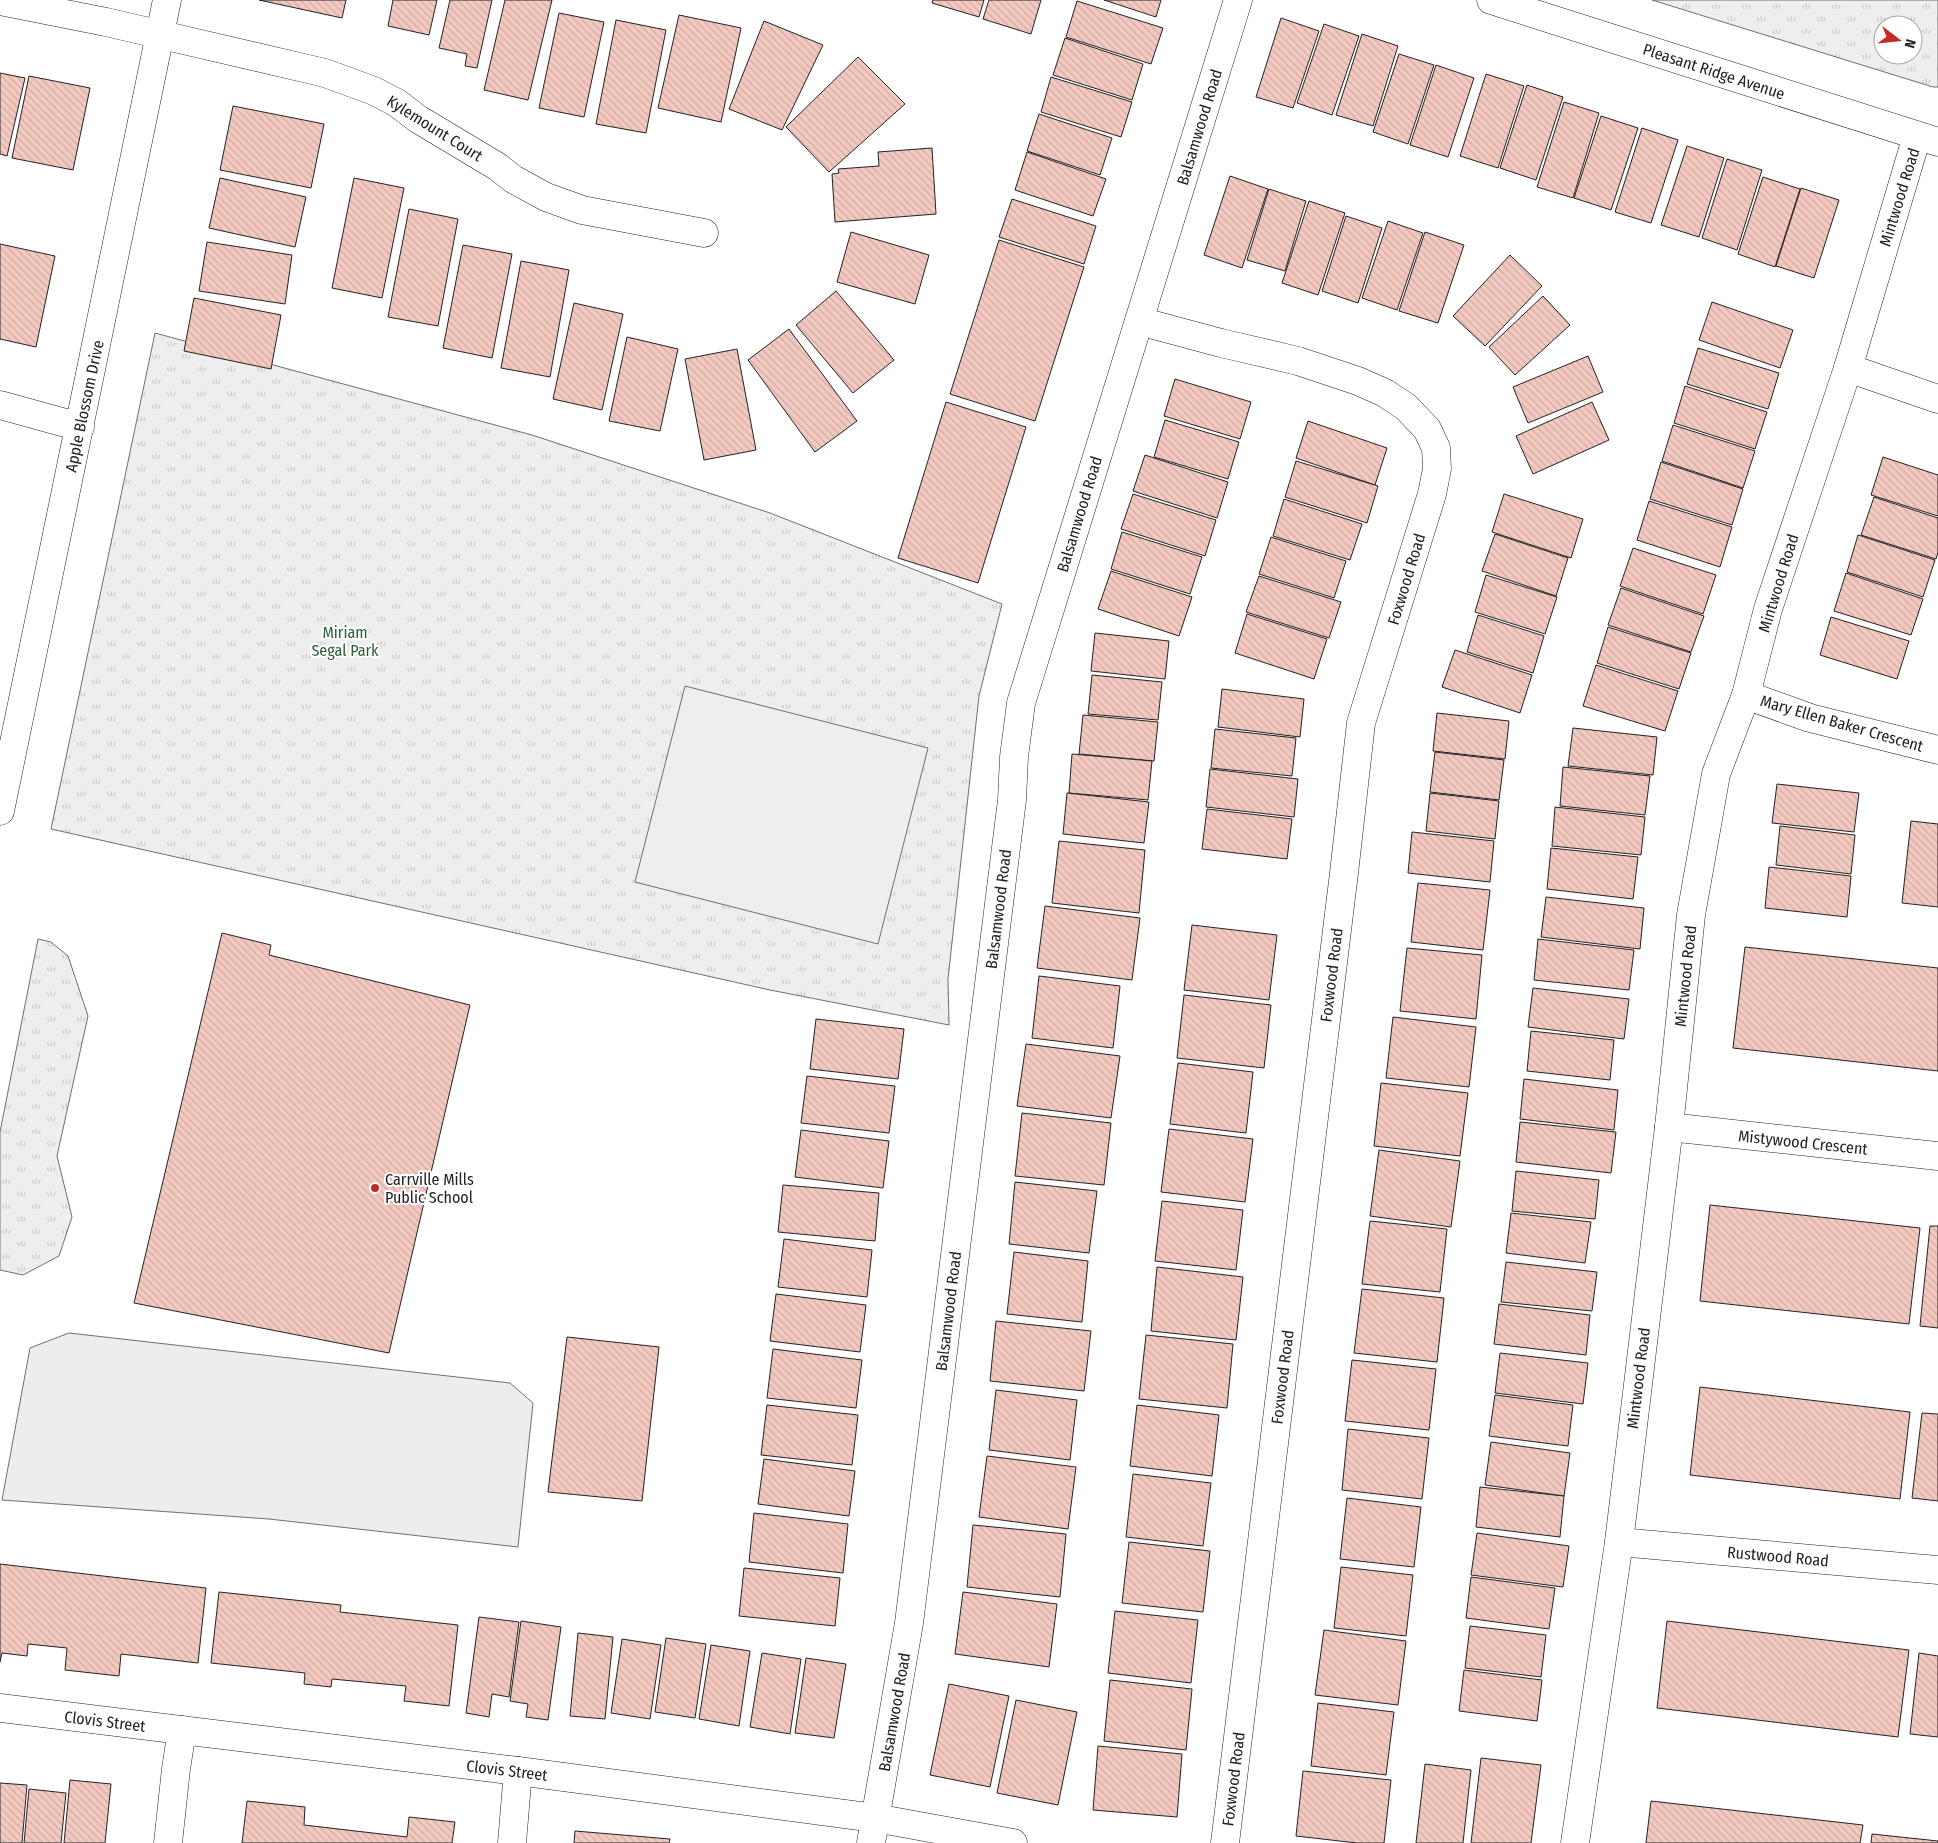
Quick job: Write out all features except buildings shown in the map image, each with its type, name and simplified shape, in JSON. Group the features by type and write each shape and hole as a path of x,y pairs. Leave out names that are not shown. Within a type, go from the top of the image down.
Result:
{"street":[{"name":"Apple Blossom Drive","path":"0,806 167,0"},
{"name":"Balsamwood Road","path":"873,1830 909,1623 1012,800 1014,757 1021,703 1238,0"},
{"name":"Pleasant Ridge Avenue","path":"1491,0 1928,139"},
{"name":"Kylemount Court","path":"0,1 160,34 325,73 374,91 498,167 529,189 564,204 600,214 704,233"},
{"name":"Mintwood Road","path":"1575,1843 1618,1542 1669,1127 1691,915 1716,774 1746,696 1768,609 1848,368 1928,139"},
{"name":"Foxwood Road","path":"1139,321 1221,344 1298,361 1372,387 1396,400 1420,420 1433,439 1438,458 1432,494 1364,710 1359,734 1343,883 1225,1843"},
{"path":"1848,368 1938,399"},
{"path":"0,404 80,427"},
{"name":"Mary Ellen Baker Crescent","path":"1746,696 1810,718 1938,750"},
{"name":"Mistywood Crescent","path":"1669,1127 1938,1156"},
{"name":"Rustwood Road","path":"1618,1542 1938,1570"},
{"name":"Clovis Street","path":"0,1708 518,1771 873,1830 1013,1843"},
{"path":"168,1843 182,1730"},
{"path":"512,1843 518,1771"}],"green space":[{"path":"1652,0 1938,0 1938,87 1933,87"},
{"name":"Miriam Segal Park","path":"155,333 532,435 770,513 1002,604 979,696 948,979 949,1025 770,990 51,829"},
{"path":"685,686 928,748 878,944 635,882"},
{"path":"38,939 51,942 68,956 88,1016 57,1156 72,1217 59,1256 23,1275 0,1270 0,1132"}],"shaded area":[{"path":"69,1333 510,1383 533,1403 518,1547 269,1519 2,1500 30,1348"}],"place":[{"name":"Carrville Mills Public School","path":"375,1188"}]}
